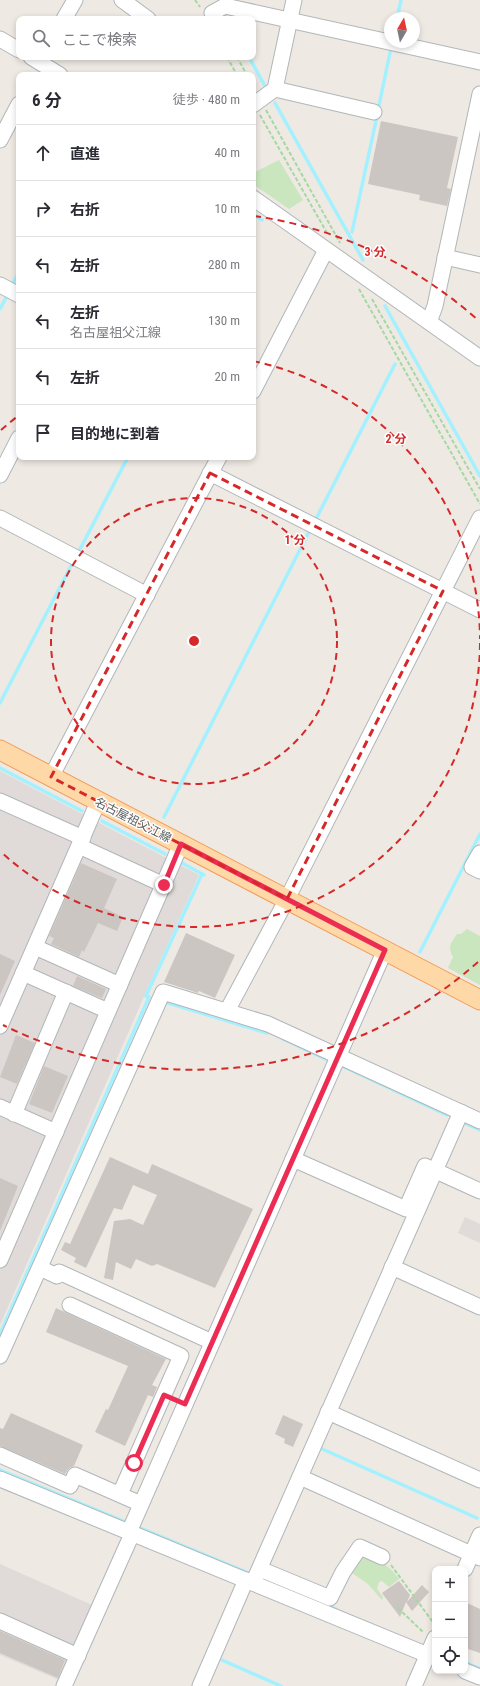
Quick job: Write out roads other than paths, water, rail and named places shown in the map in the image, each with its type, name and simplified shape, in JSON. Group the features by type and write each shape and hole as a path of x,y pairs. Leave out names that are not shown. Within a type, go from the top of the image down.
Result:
{"main road":[{"name":"名古屋祖父江線","path":"0,750 480,1000"}],"street":[{"path":"66,16 75,0"},
{"path":"122,0 144,16"},
{"path":"256,104 276,89 294,0"},
{"path":"212,13 225,6 480,62"},
{"path":"0,39 16,48"},
{"path":"37,63 54,72"},
{"path":"276,89 374,112"},
{"path":"429,322 435,306 480,94"},
{"path":"0,140 16,110"},
{"path":"256,200 328,243 429,322 480,358"},
{"path":"256,385 328,243"},
{"path":"445,257 480,265"},
{"path":"0,285 16,293"},
{"path":"0,475 16,444"},
{"path":"51,777 217,460"},
{"path":"210,473 480,610"},
{"path":"0,518 147,594"},
{"path":"227,1011 287,899 480,518"},
{"path":"0,801 164,885"},
{"path":"0,1026 98,802"},
{"path":"0,1260 181,844"},
{"path":"480,852 472,867 480,871"},
{"path":"35,947 120,985"},
{"path":"64,1686 78,1656 141,1504 385,950"},
{"path":"23,973 108,1011"},
{"path":"14,1114 66,992"},
{"path":"0,1356 163,992 268,1024 480,1121"},
{"path":"0,1107 56,1132"},
{"path":"200,1686 249,1582 260,1569 461,1112"},
{"path":"293,1159 406,1209 425,1166 480,1191"},
{"path":"392,1267 480,1307"},
{"path":"40,1268 57,1276 59,1272 212,1342"},
{"path":"70,1305 181,1356 120,1494"},
{"path":"164,1395 185,1404"},
{"path":"328,1412 480,1480"},
{"path":"0,1455 70,1486 75,1475 141,1504"},
{"path":"300,1477 476,1556"},
{"path":"0,1479 249,1582 432,1648"},
{"path":"468,1566 476,1556 480,1535"},
{"path":"260,1569 330,1598 343,1572 360,1546 382,1557"},
{"path":"0,1621 78,1656"},
{"path":"414,1686 432,1650"},
{"path":"468,1671 480,1677"}],"waterway":[{"path":"398,12 401,0"},
{"path":"378,110 391,48"},
{"path":"251,60 266,88"},
{"path":"275,103 363,260"},
{"path":"352,232 377,116"},
{"path":"256,216 262,220"},
{"path":"12,285 16,278"},
{"path":"0,309 7,296"},
{"path":"385,306 480,476"},
{"path":"315,521 395,364"},
{"path":"78,553 126,460"},
{"path":"164,817 310,530"},
{"path":"0,703 73,562"},
{"path":"0,768 82,811"},
{"path":"102,821 165,854"},
{"path":"420,952 480,834"},
{"path":"182,863 204,875"},
{"path":"0,1334 149,997 146,996 202,874"},
{"path":"165,1002 267,1033"},
{"path":"283,1039 328,1060"},
{"path":"342,1066 447,1115"},
{"path":"462,1122 480,1130"},
{"path":"320,1448 477,1518"},
{"path":"0,1470 128,1523"},
{"path":"138,1527 251,1574"},
{"path":"260,1578 290,1590"},
{"path":"294,1592 336,1609"},
{"path":"222,1660 281,1686"},
{"path":"468,1663 480,1669"}]}
